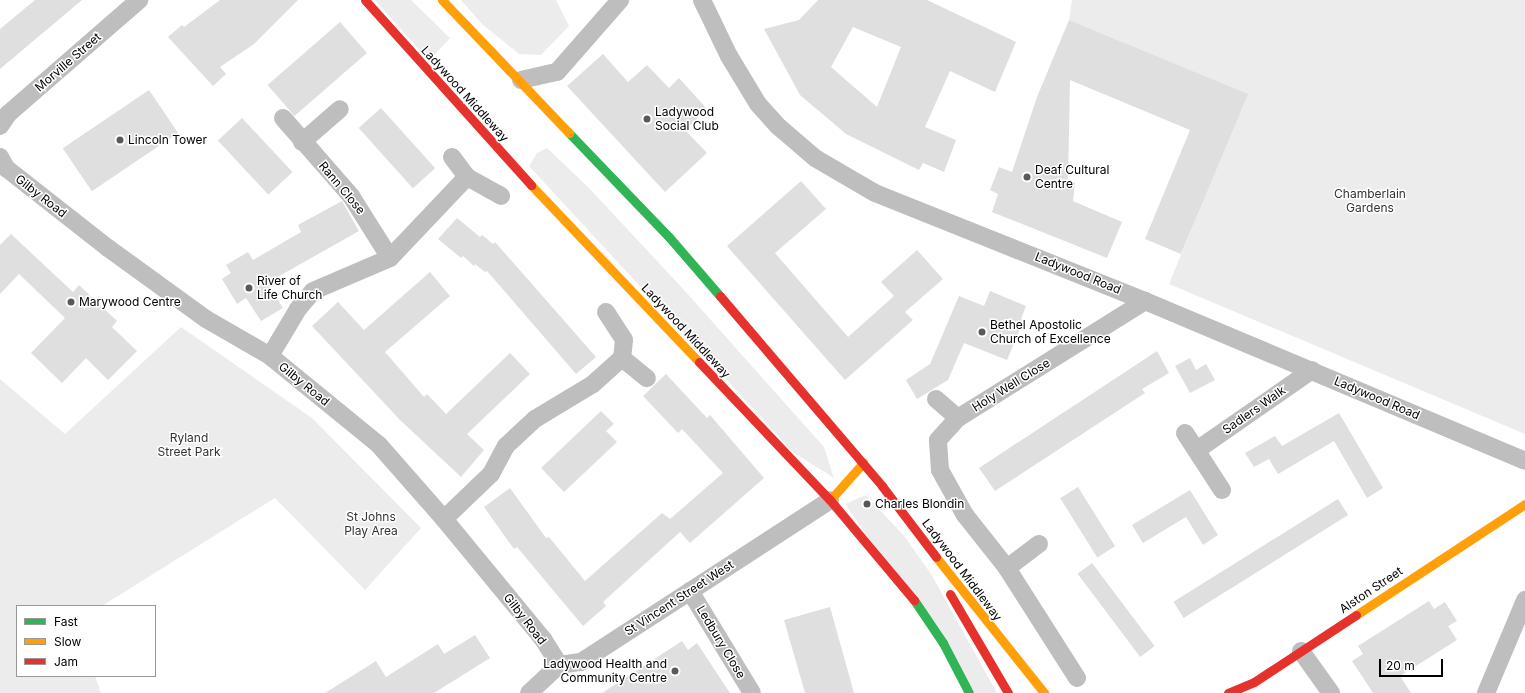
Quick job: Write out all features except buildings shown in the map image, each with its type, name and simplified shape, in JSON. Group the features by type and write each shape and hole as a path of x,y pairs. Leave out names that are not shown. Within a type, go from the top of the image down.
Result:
{"main road":[{"name":"Ladywood Middleway","path":"365,0 510,163 830,500 908,590 943,642 969,693"},
{"name":"Ladywood Middleway","path":"442,0 478,40 521,80 669,237 863,463 1013,657 1044,693"},
{"path":"830,500 863,463"},
{"name":"Alston Street","path":"1228,693 1254,682 1525,504"},
{"path":"902,512 1008,693"}],"street":[{"name":"Morville Street","path":"0,126 8,114 138,0"},
{"path":"521,80 557,72 620,0"},
{"name":"Ladywood Road","path":"702,0 729,56 758,104 779,127 815,158 875,192 1312,370 1525,461"},
{"path":"302,142 340,109"},
{"name":"Rann Close","path":"283,118 302,142 351,196 390,258"},
{"name":"Gilby Road","path":"0,157 6,168 108,248 206,319 270,356 379,445 444,519 543,639 559,665"},
{"path":"452,157 468,177 501,196"},
{"path":"270,356 298,309 313,290 390,258 468,177"},
{"name":"Holy Well Close","path":"1077,678 1007,568 965,515 940,470 938,440 958,418 1145,301"},
{"path":"444,519 491,474 506,446 535,419 593,384 622,358 624,340 606,312"},
{"path":"622,358 647,378"},
{"name":"Sadlers Walk","path":"1197,450 1312,370"},
{"name":"Holy Well Close","path":"936,399 958,418"},
{"path":"1185,433 1222,490"},
{"name":"St Vincent Street West","path":"559,665 581,662 830,500"},
{"path":"1007,568 1039,544"},
{"name":"Ledbury Close","path":"690,591 752,693"},
{"path":"1486,693 1523,612"},
{"path":"1301,651 1331,693"},
{"path":"529,693 559,665"}],"green space":[{"path":"375,0 411,0 450,38 429,61"},
{"path":"461,0 556,0 569,26 541,55 519,54 482,24"},
{"name":"Chamberlain Gardens","path":"1072,0 1525,0 1525,434 1169,284 1247,94 1069,20"},
{"path":"547,148 589,188 685,291 824,447 834,478 794,453 529,166 537,153"},
{"name":"Ryland Street Park","path":"181,327 312,418 421,528 365,590 275,498 104,605 16,605 16,677 95,677 101,693 0,693 0,379 65,434"},
{"path":"866,495 905,537 931,574 997,693 975,693 845,504"}],"traffic: fast":[{"path":"569,133 669,237 720,296"},
{"path":"914,600 943,643 969,693"}],"traffic: slow":[{"path":"442,0 569,133"},
{"path":"531,185 699,362"},
{"path":"830,500 863,463"},
{"path":"1356,615 1525,504"},
{"path":"936,557 1044,693"}],"traffic: jam":[{"path":"365,0 531,185"},
{"path":"720,296 882,486 936,557"},
{"path":"699,362 830,500 914,600"},
{"path":"950,594 1008,693"},
{"path":"1228,693 1254,682 1356,615"}],"place":[{"name":"Ladywood Social Club","path":"647,119"},
{"name":"Lincoln Tower","path":"120,140"},
{"name":"Deaf Cultural Centre","path":"1027,177"},
{"name":"River of Life Church","path":"249,288"},
{"name":"Marywood Centre","path":"71,302"},
{"name":"Bethel Apostolic Church of Excellence","path":"982,332"},
{"name":"Charles Blondin","path":"867,504"},
{"name":"Ladywood Health and Community Centre","path":"675,671"}],"park label":[{"name":"St Johns Play Area","path":"371,524"}]}
